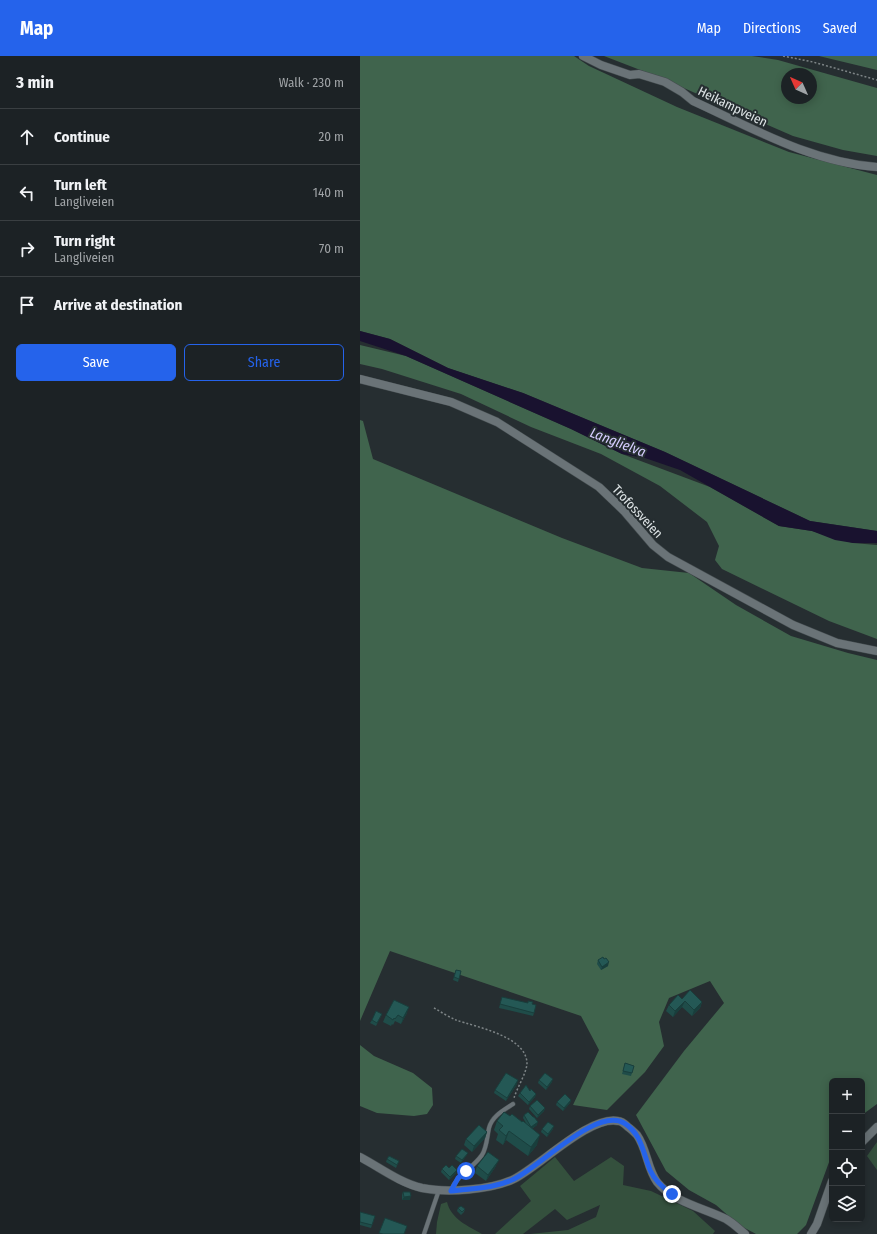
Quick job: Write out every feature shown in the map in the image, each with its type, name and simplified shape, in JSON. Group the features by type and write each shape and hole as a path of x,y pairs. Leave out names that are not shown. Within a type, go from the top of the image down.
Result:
{"street":[{"name":"Heikampveien","path":"584,56 601,65 630,75 639,74 665,82 682,92 693,101 779,141 836,160 877,168"},
{"name":"Trofossveien","path":"360,379 451,402 497,422 599,486 624,511 653,545 668,557 793,625 837,643 877,651"},
{"path":"360,1157 412,1185 451,1191 492,1187 513,1180 536,1166 584,1130 605,1120 618,1120 637,1135 647,1157 650,1169 663,1188 683,1200 728,1220 745,1234"},
{"path":"865,1139 877,1127"},
{"path":"811,1234 817,1224 830,1186"}],"lane":[{"path":"451,1191 458,1178 482,1155 489,1126 493,1119 513,1104"},
{"path":"424,1234 439,1190"}],"path":[{"path":"783,56 877,80"},
{"path":"434,1008 455,1019 504,1036 524,1051 527,1064 517,1088 513,1104"}],"green space":[{"path":"360,56 574,56 589,66 677,107 789,152 877,175 877,531 810,521 665,452 523,393 448,368 390,339 360,331"},
{"path":"604,56 752,56 778,60 806,68 781,68 781,104 817,104 817,71 877,88 877,156 843,150 793,136 661,78"},
{"path":"819,56 877,56 877,70 823,57"},
{"path":"360,345 406,356 571,429 622,454 710,487 779,526 812,531 853,543 877,545 877,639 829,621 722,569 715,560 719,546 707,522 660,486 601,454 531,427 461,394 382,369 360,364"},
{"path":"360,420 363,421 373,459 562,538 642,568 689,573 736,605 791,636 877,660 877,1104 865,1113 865,1078 829,1078 829,1162 806,1225 797,1234 756,1234 739,1225 716,1205 689,1190 666,1171 636,1115 684,1051 724,1003 710,981 669,998 659,1022 664,1046 645,1072 607,1110 573,1105 599,1050 581,1016 390,951 360,1021"},
{"path":"360,1045 374,1056 413,1073 432,1088 433,1105 427,1114 414,1116 377,1113 360,1106"},
{"path":"877,1142 877,1170 867,1156"},
{"path":"555,1157 574,1181 611,1157 624,1166 623,1185 651,1191 693,1211 715,1231 713,1234 530,1234 568,1230 596,1217 600,1205 567,1220 555,1209 523,1234 495,1234 531,1201 520,1186"},
{"path":"447,1202 452,1213 456,1217 466,1225 482,1234 436,1234 441,1204"}],"water":[{"name":"Langlielva","path":"360,331 390,339 448,368 523,393 665,452 810,521 877,531 877,543 853,543 835,540 812,531 779,526 680,470 645,458 622,454 571,429 406,356 360,341"}],"building":[{"path":"603,957 609,962 602,967 598,960"},
{"path":"456,970 461,971 459,979 454,977"},
{"path":"690,990 702,1002 694,1010 685,1001 675,1011 669,1005 678,995 682,999"},
{"path":"502,997 528,1003 528,1001 533,1002 532,1004 536,1005 534,1013 500,1004"},
{"path":"394,1000 409,1007 403,1018 398,1015 393,1020 386,1015"},
{"path":"376,1011 382,1014 377,1023 372,1020"},
{"path":"625,1063 634,1066 632,1073 623,1071"},
{"path":"506,1073 518,1080 507,1098 495,1090"},
{"path":"545,1073 553,1079 547,1087 539,1080"},
{"path":"526,1085 530,1091 531,1089 536,1094 529,1102 520,1093"},
{"path":"565,1094 571,1100 564,1108 557,1102"},
{"path":"537,1100 545,1108 538,1115 530,1106"},
{"path":"504,1112 510,1116 512,1114 522,1122 523,1121 540,1135 531,1147 509,1131 506,1136 499,1130 503,1126 497,1121"},
{"path":"528,1112 538,1122 531,1127 524,1115"},
{"path":"548,1122 554,1126 548,1134 542,1129"},
{"path":"479,1125 487,1132 474,1146 466,1139"},
{"path":"462,1149 468,1153 462,1160 456,1156"},
{"path":"488,1152 499,1160 488,1175 477,1166"},
{"path":"389,1156 399,1161 397,1165 387,1159"},
{"path":"446,1165 449,1168 452,1165 457,1170 450,1177 442,1169"},
{"path":"403,1192 410,1192 411,1196 404,1197"},
{"path":"461,1206 465,1209 462,1212 458,1208"},
{"path":"360,1212 375,1216 372,1225 360,1222"},
{"path":"385,1218 407,1226 404,1234 379,1233"}],"route":[{"path":"466,1171 458,1178 452,1186 451,1191 492,1187 504,1184 536,1166 584,1130 605,1120 618,1120 637,1135 647,1157 650,1169 657,1181 663,1188 672,1194"}]}
